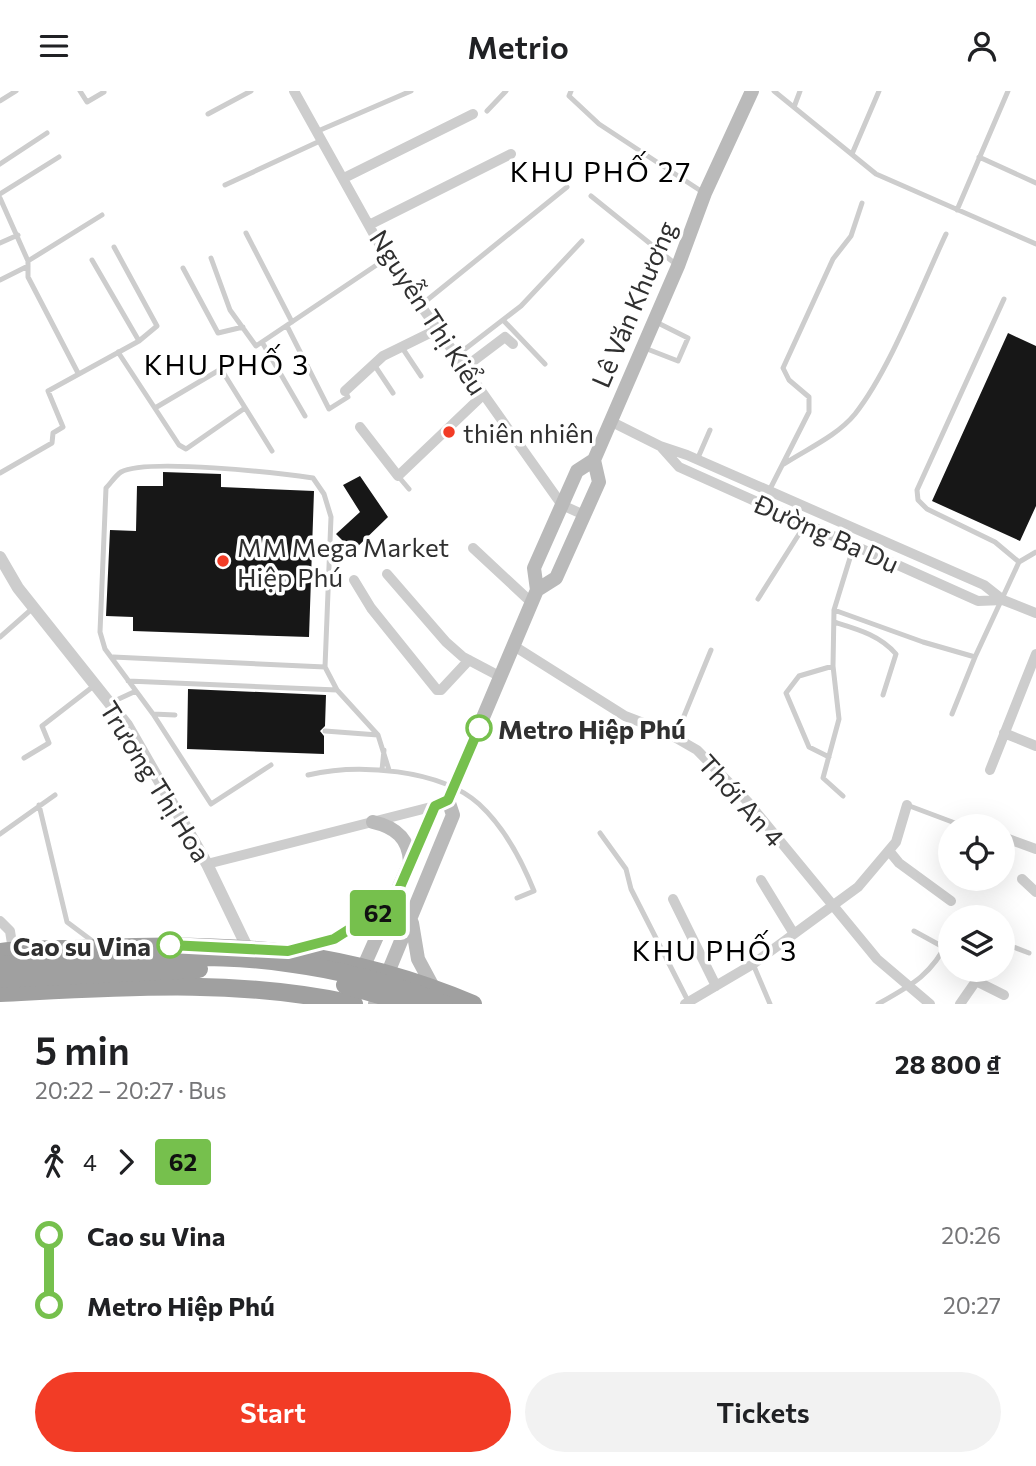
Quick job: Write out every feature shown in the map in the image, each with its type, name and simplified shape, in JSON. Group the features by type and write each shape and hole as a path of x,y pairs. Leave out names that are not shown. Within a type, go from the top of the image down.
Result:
{"highway":[{"path":"7,951 159,945 288,951 388,973 473,1004"},
{"path":"0,965 170,958 253,959 292,963 374,980 444,1004"},
{"path":"321,997 330,959"},
{"path":"0,979 229,970 333,982 411,1004 426,985"},
{"path":"0,993 163,985 279,990 350,1004"}],"main road":[{"name":"Lê Văn Khương","path":"350,1004 363,967 410,866 442,803 454,786 535,596 534,568 577,471 594,460 678,266 705,194 752,91"},
{"name":"Lê Văn Khương","path":"535,596 556,578 599,482 594,460"},
{"name":"Lê Văn Khương","path":"375,1004 453,815 442,803"},
{"path":"373,822 388,825 403,837 410,849 410,866"},
{"path":"288,951 334,939 394,901"},
{"path":"412,914 412,938 426,985"},
{"path":"279,990 295,1004"}],"street":[{"name":"Nguyễn Thị Kiểu","path":"294,91 371,224 387,258 562,505 584,515"},
{"path":"344,178 473,114"},
{"path":"371,224 511,154"},
{"path":"345,391 373,363 438,329"},
{"path":"464,368 505,337 513,344"},
{"path":"359,427 398,476 483,395"},
{"name":"Đường Ba Du","path":"610,421 660,446 984,585 1003,600 1036,613"},
{"name":"Đường Ba Du","path":"660,446 679,467 978,601 1003,600"},
{"path":"854,545 856,530"},
{"path":"473,548 535,596"},
{"name":"Trương Thị Hoa","path":"0,557 33,608 110,703 150,763 207,864 247,947"},
{"path":"387,574 446,642 469,660 501,677"},
{"path":"354,580 371,608 437,690 441,690 469,660"},
{"name":"Thới An 4","path":"514,646 625,716 697,750 739,792 877,959 930,1004"},
{"path":"990,770 1036,654"},
{"path":"1004,733 1036,746"},
{"path":"207,864 442,803"},
{"path":"688,1003 753,964 858,887 890,852 907,805"},
{"path":"1015,841 1036,849"},
{"path":"890,852 899,863 951,901"},
{"path":"1022,879 1036,892"},
{"path":"761,880 794,934"},
{"path":"673,899 716,986"},
{"path":"0,921 10,931 7,951"},
{"path":"960,1004 976,981 1004,995"}],"lane":[{"path":"0,101 16,91"},
{"path":"80,91 87,102 104,92"},
{"path":"208,114 251,91"},
{"path":"225,185 411,91"},
{"path":"487,111 506,91"},
{"path":"571,91 569,96 599,124 705,194"},
{"path":"774,91 876,174 1036,244"},
{"path":"794,107 800,91"},
{"path":"852,154 879,91"},
{"path":"957,210 1008,91"},
{"path":"0,164 47,133"},
{"path":"59,157 0,196 18,235 28,264 28,277 78,373"},
{"path":"979,157 1036,183"},
{"path":"421,305 567,187"},
{"path":"591,196 678,266"},
{"path":"769,491 809,412 808,397 789,380 783,368 833,259 851,236 862,203"},
{"path":"0,280 102,215"},
{"path":"246,233 328,409 348,397 345,391"},
{"path":"784,464 837,431 854,415 885,361 946,234"},
{"path":"0,243 18,235"},
{"path":"456,356 522,306 582,241"},
{"path":"0,473 52,443 53,433 63,427 48,391 139,341 157,326 114,247"},
{"path":"211,258 230,310 256,346 387,258"},
{"path":"92,260 139,341"},
{"path":"183,268 218,333 243,327"},
{"path":"1004,299 917,490 918,500 927,509 995,542 1019,562"},
{"path":"503,320 545,364"},
{"path":"642,347 678,361 688,338 654,320"},
{"path":"262,342 305,416"},
{"path":"401,346 421,376"},
{"path":"118,352 179,445 186,449 245,408"},
{"path":"373,363 393,393"},
{"path":"155,408 221,369 272,451"},
{"path":"697,460 710,430"},
{"path":"271,765 211,804 153,714 105,649 100,632 106,488 121,472 166,467 313,478 324,493 331,517 325,667 337,690 379,736 384,750 385,770"},
{"path":"398,476 409,489"},
{"path":"758,599 806,523"},
{"path":"843,796 823,778 839,719 833,666 834,610 854,545"},
{"path":"952,714 1019,562 1036,552"},
{"path":"0,637 33,608"},
{"path":"834,610 923,642 975,657"},
{"path":"834,622 864,631 888,644 896,654 883,695"},
{"path":"675,738 711,650"},
{"path":"113,657 325,667"},
{"path":"829,757 809,747 786,693 799,676 833,666"},
{"path":"128,681 337,690"},
{"path":"24,758 49,743 42,726 95,685"},
{"path":"110,703 136,691"},
{"path":"153,714 175,715"},
{"path":"325,731 379,736"},
{"path":"308,775 337,770 385,770 454,786 479,804 494,820 527,874 534,891 517,898"},
{"path":"0,834 55,795"},
{"path":"39,805 67,922 99,948"},
{"path":"907,805 938,817"},
{"path":"600,833 625,869 631,888 688,1003"},
{"path":"914,931 938,944"},
{"path":"1015,948 1028,953"},
{"path":"878,1004 909,987 938,962"},
{"path":"753,964 770,1004"}],"building":[{"path":"1008,333 1036,346 1036,506 1020,541 932,501"},
{"name":"MM Mega Market Hiệp Phú","path":"163,472 221,474 221,487 314,491 309,637 133,631 133,617 106,616 110,530 136,531 137,486 163,486"},
{"path":"360,476 388,517 353,551 336,534 360,512 343,485"},
{"path":"188,689 326,695 325,726 320,731 324,736 324,754 187,749"}],"bus line":[{"name":"62","path":"170,945 288,951 334,939 394,901 435,806 448,800 479,728"}],"place":[{"name":"thiên nhiên","path":"449,432"},
{"name":"MM Mega Market Hiệp Phú","path":"223,561"},
{"name":"Metro Hiệp Phú","path":"479,728"},
{"name":"Cao su Vina","path":"170,945"}],"district":[{"name":"KHU PHỐ 27","path":"601,171"},
{"name":"KHU PHỐ 3","path":"227,364"},
{"name":"KHU PHỐ 3","path":"715,950"}]}
